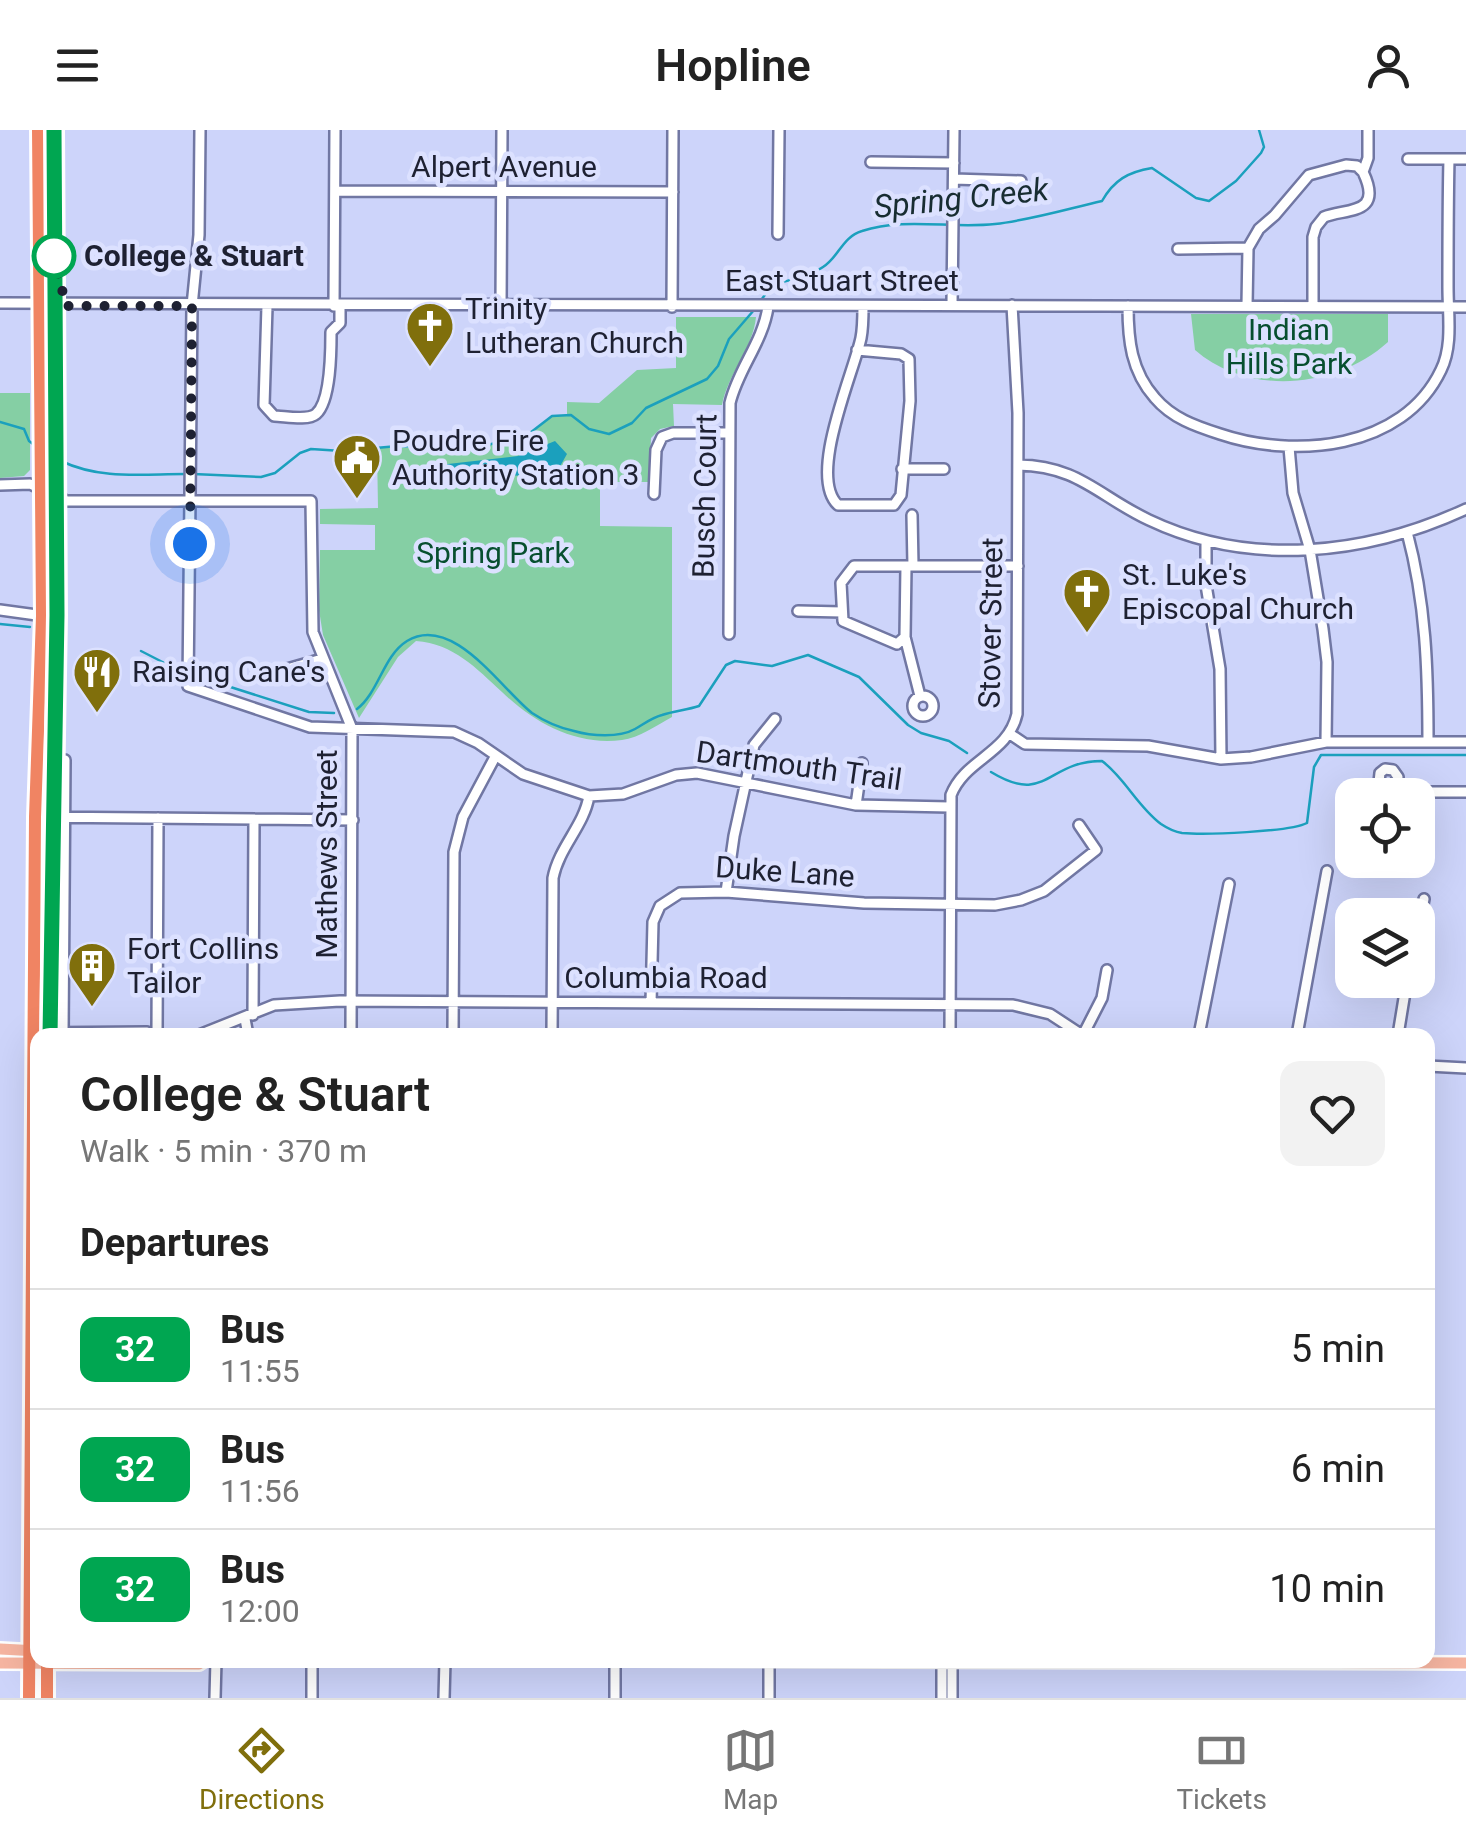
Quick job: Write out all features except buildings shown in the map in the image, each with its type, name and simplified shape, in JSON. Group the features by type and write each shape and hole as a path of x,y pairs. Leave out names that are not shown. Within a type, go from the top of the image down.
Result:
{"highway":[{"path":"38,130 40,487 58,817 56,1028"},
{"path":"34,1028 35,817 56,472 54,130"},
{"path":"29,1698 30,1668"},
{"path":"47,1668 47,1698"}],"main road":[{"path":"0,1649 30,1655"},
{"path":"0,1663 30,1655"},
{"path":"1435,1663 1466,1663"}],"street":[{"path":"0,485 30,484 67,501 190,501 192,306 199,235 200,130"},
{"path":"267,306 264,405 274,416 311,416 318,412 330,374 331,332 340,323 335,130"},
{"path":"501,306 502,130"},
{"path":"672,306 673,130"},
{"path":"778,234 779,130"},
{"path":"952,305 954,130"},
{"path":"1363,172 1368,158 1368,130"},
{"path":"1408,159 1466,159"},
{"path":"1128,306 1134,362 1146,388 1182,420 1204,430 1253,443 1290,446 1326,444 1392,424 1417,405 1436,380 1448,352 1448,159"},
{"path":"871,162 954,163"},
{"path":"1247,306 1248,248 1254,234 1282,208 1305,178 1346,165 1357,166 1368,185 1361,208 1348,214 1330,214 1316,227 1313,306"},
{"path":"954,179 1020,181"},
{"name":"Alpert Avenue","path":"335,191 673,192"},
{"path":"1178,249 1248,248"},
{"name":"East Stuart Street","path":"0,303 1466,306"},
{"name":"Stover Street","path":"949,807 952,790 962,774 1004,743 1017,714 1018,465 1012,305"},
{"name":"Busch Court","path":"729,634 732,394 764,329 767,306"},
{"path":"857,350 901,354 909,359 910,401 901,496 894,505 838,505 830,494 834,425 857,350 862,337 863,306"},
{"path":"654,494 656,450 662,436 729,433"},
{"path":"1290,446 1292,494 1310,550 1326,662 1326,742"},
{"path":"1018,465 1051,467 1069,473 1138,514 1206,540 1249,548 1310,550 1356,545 1407,532 1466,509"},
{"path":"902,469 944,469"},
{"name":"Mathews Street","path":"190,501 311,501 311,618 322,658 352,728 351,1028"},
{"name":"Dartmouth Trail","path":"190,501 188,686 291,723 443,730 466,736 540,781 588,796 623,794 686,773 856,804 949,807"},
{"path":"912,515 905,637 920,696"},
{"path":"1407,532 1425,617 1428,742"},
{"path":"1206,540 1206,585 1220,669 1221,759"},
{"path":"905,637 890,644 842,621 841,583 854,566 1018,566"},
{"path":"0,610 49,616"},
{"path":"798,611 842,612"},
{"path":"287,669 322,658"},
{"path":"726,892 754,745 775,719"},
{"path":"1010,734 1026,744 1148,746 1221,759 1326,742 1466,742"},
{"path":"453,1028 454,852 468,806 495,757"},
{"path":"856,804 862,763"},
{"path":"1435,792 1466,792"},
{"path":"552,1028 553,878 559,858 584,816 588,796"},
{"path":"949,807 950,1028"},
{"path":"35,817 353,820"},
{"path":"155,1028 158,818"},
{"path":"248,1028 254,819"},
{"name":"Duke Lane","path":"651,1003 652,929 660,906 680,893 726,892 864,902 1010,903 1056,884 1096,850 1079,825"},
{"path":"1299,1028 1327,870"},
{"path":"1199,1028 1229,884"},
{"path":"1087,1028 1102,998 1107,970"},
{"path":"1399,1028 1405,998"},
{"name":"Columbia Road","path":"218,1028 285,1003 352,1002 1023,1006 1050,1014 1072,1028"},
{"path":"1435,1066 1466,1068"},
{"path":"215,1698 216,1668"},
{"path":"312,1668 312,1698"},
{"path":"444,1668 444,1698"},
{"path":"614,1698 615,1668"},
{"path":"769,1668 769,1698"},
{"path":"942,1698 946,1668"},
{"path":"948,1668 952,1698"}],"green space":[{"name":"Indian Hills Park","path":"1191,314 1388,314 1388,342 1344,369 1319,377 1266,380 1217,365 1195,350"},
{"name":"Spring Park","path":"676,317 756,317 722,405 673,404 674,426 660,429 651,438 649,482 600,482 600,526 672,527 672,717 622,740 572,736 528,713 453,652 416,641 398,657 359,718 323,635 319,610 320,550 375,550 375,525 320,524 320,509 378,508 377,448 477,447 527,436 553,416 567,416 567,402 599,403 637,370 676,368"},
{"path":"0,393 30,393 30,470 24,476 0,478"}],"water":[{"path":"555,441 567,454 554,477 450,473 442,471 439,465 518,456"}],"waterway":[{"name":"Spring Creek","path":"759,303 772,285 817,270 855,234 878,227 978,225 1035,217 1102,201 1122,178 1152,168 1196,198 1209,201 1236,181 1261,153 1264,147 1259,130"},
{"name":"Spring Creek","path":"193,474 261,477 275,473 311,449 478,447 526,436 552,416 571,415 589,429 609,434 632,423 646,408 707,379 718,366 729,339 754,310"},
{"name":"Spring Creek","path":"0,422 24,429 37,447"},
{"name":"Spring Creek","path":"61,461 106,473 185,474"},
{"path":"0,624 30,627"},
{"path":"357,709 399,648 424,635 442,637 459,645 537,716 563,728 597,735 628,732 658,716 699,706 726,665 735,661 772,666 808,655 859,677 908,725 949,741 967,753"},
{"path":"141,651 180,671"},
{"path":"199,677 309,712 334,713"},
{"path":"991,772 1024,785 1083,763 1102,761 1166,827 1182,833 1227,833 1284,829 1307,823 1314,767 1321,755 1466,755"}],"bus line":[{"name":"32","path":"50,1028 57,615 54,130"}],"place":[{"name":"College & Stuart","path":"54,256"},
{"name":"Trinity Lutheran Church","path":"430,368"},
{"name":"Poudre Fire Authority Station 3","path":"357,500"},
{"name":"St. Luke's Episcopal Church","path":"1087,634"},
{"name":"Raising Cane's","path":"97,714"},
{"name":"Fort Collins Tailor","path":"92,1008"}],"route":[{"path":"54,256 66,306 192,306 190,544"}]}
